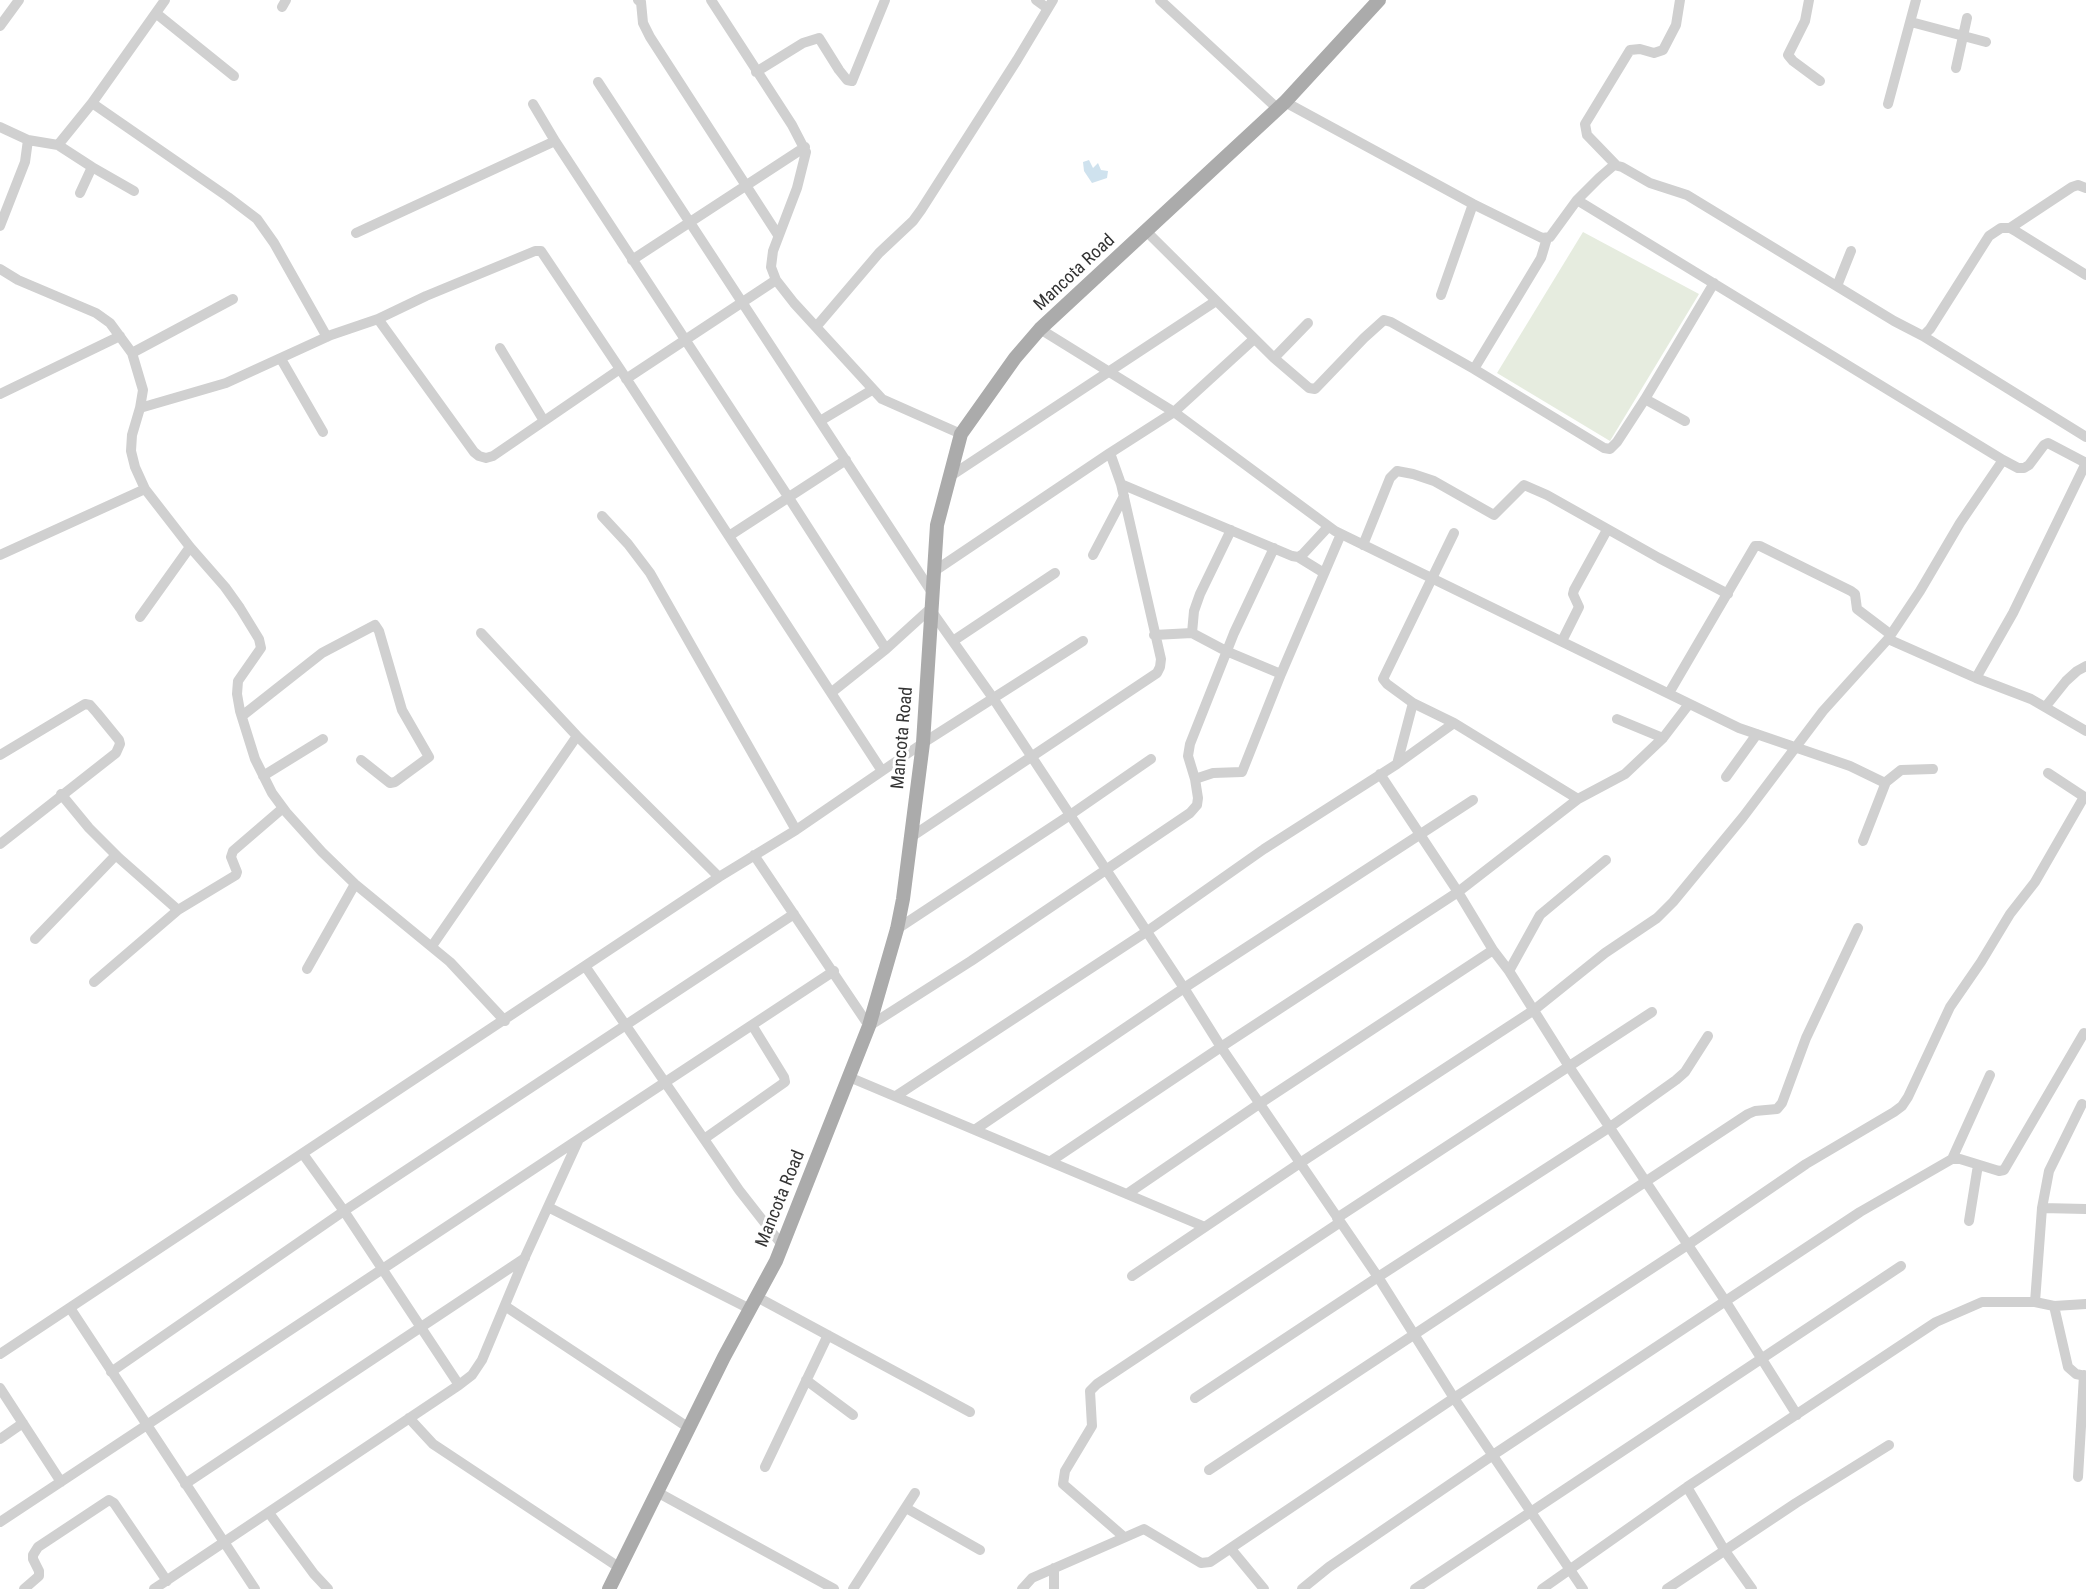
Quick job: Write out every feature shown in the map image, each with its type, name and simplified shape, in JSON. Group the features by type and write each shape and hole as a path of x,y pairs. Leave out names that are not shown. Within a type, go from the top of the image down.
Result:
{"main road":[{"name":"Mancota Road","path":"609,1589 782,1245 869,1026 897,929 923,743 937,525 961,434 1015,358 1040,329 1282,105 1379,0"}],"street":[{"path":"0,26 19,0"},
{"path":"58,145 92,103 165,0"},
{"path":"640,0 643,23 650,37 778,235"},
{"path":"711,0 805,147 805,160 798,188 778,235 771,267 776,279 882,399 893,406 961,434"},
{"path":"756,72 803,43 817,38 824,42 843,75 852,81 885,0"},
{"path":"816,327 879,253 913,221 921,210 1050,4 1036,0"},
{"path":"1160,0 1282,105 1536,236 1547,238"},
{"path":"1680,0 1676,25 1669,42 1659,52 1640,49 1630,51 1625,56 1586,124 1587,135 1616,165 1650,183 1687,195 2086,436"},
{"path":"1809,0 1805,21 1788,55 1792,61 1820,81"},
{"path":"1888,104 1916,0"},
{"path":"157,14 234,76"},
{"path":"1956,68 1967,18"},
{"path":"1911,22 1986,42"},
{"path":"598,82 688,223 931,591"},
{"path":"92,103 228,196 257,219 274,243 327,337"},
{"path":"532,104 886,649"},
{"path":"0,126 28,140 58,145 135,191"},
{"path":"0,226 25,162 28,140"},
{"path":"356,233 555,141"},
{"path":"632,260 805,147"},
{"path":"1474,369 1541,258 1547,238 1559,227 1577,200 1616,165"},
{"path":"80,193 92,167"},
{"path":"2010,228 2072,187 2078,185 2086,188"},
{"path":"1577,200 2018,468 2029,465 2048,443 2086,463 2013,613 1976,678"},
{"path":"1441,296 1473,204"},
{"path":"1923,336 1930,329 1989,236 2001,228 2010,228 2086,275"},
{"path":"1146,231 1254,339 1305,386 1315,389 1384,320 1474,369 1604,448 1610,449 1646,399 1714,283"},
{"path":"140,408 226,383 327,337 378,319 436,292 535,251 541,251 882,771"},
{"path":"1837,286 1851,251"},
{"path":"0,269 18,280 96,313 110,323 132,353 143,390 132,435 131,451 135,467 145,489 190,547 225,587 259,639 261,648 238,681 236,688 242,716 263,776 283,808 309,839 355,884 432,946 471,982 505,1021"},
{"path":"626,379 776,279"},
{"path":"132,353 233,299"},
{"path":"949,477 1216,301"},
{"path":"378,319 479,456 486,458 493,456 620,369"},
{"path":"1274,358 1308,323"},
{"path":"1040,329 1174,412 1328,527 1341,534 1739,728 1850,766 1886,782"},
{"path":"0,394 120,336"},
{"path":"933,572 1174,412 1254,339"},
{"path":"500,348 544,421"},
{"path":"281,358 323,432"},
{"path":"820,421 872,390"},
{"path":"1646,399 1685,421"},
{"path":"911,837 1157,672 1160,667 1161,659 1124,496 1110,453"},
{"path":"729,536 846,460"},
{"path":"1132,1276 1534,1010 1605,953 1657,918 1673,902 1743,817 1823,711 1889,637 1920,591 1960,523 2003,460"},
{"path":"1363,545 1390,478 1397,471 1434,481 1494,515 1524,485 1728,594"},
{"path":"1121,484 1298,557 1324,573"},
{"path":"0,555 145,489"},
{"path":"1093,555 1124,496"},
{"path":"602,516 639,557 655,582 796,830"},
{"path":"1298,557 1328,527"},
{"path":"1192,633 1193,617 1200,594 1231,530"},
{"path":"1562,641 1579,607 1573,594 1574,590 1607,530"},
{"path":"1454,533 1383,679 1413,703 1454,723 1578,800"},
{"path":"1195,779 1213,773 1242,772 1341,534"},
{"path":"1669,693 1752,549 1760,546 1851,591 1855,594 1857,609 1889,637 1976,678 2046,706 2086,731"},
{"path":"140,617 190,547"},
{"path":"754,855 869,1026 971,961 1194,810 1198,798 1188,756 1190,744 1226,651 1274,548"},
{"path":"953,641 1055,573"},
{"path":"832,692 886,649 930,609 993,698 1030,758 1070,815 1221,1047 1378,1277 1454,1398 1583,1589"},
{"path":"242,716 322,653 375,625 380,630 402,710 429,757 396,782 390,783 361,760"},
{"path":"481,633 578,736 719,877"},
{"path":"1154,635 1192,633 1226,651 1281,674"},
{"path":"0,1354 719,877 796,830 923,743 1083,642"},
{"path":"2046,706 2066,681 2086,666"},
{"path":"1397,764 1413,703"},
{"path":"0,755 85,704 88,704 119,740 119,748 0,843"},
{"path":"1051,1161 1458,892 1578,800 1625,774 1663,738 1689,704"},
{"path":"1617,719 1663,738"},
{"path":"896,1096 1146,932 1264,849 1397,764 1454,723"},
{"path":"1726,777 1757,734"},
{"path":"432,946 578,736"},
{"path":"263,776 323,739"},
{"path":"897,929 1151,759"},
{"path":"1863,841 1886,782 1901,770 1933,769"},
{"path":"1022,1589 1032,1578 1139,1530 1147,1529 1204,1563 1210,1562 1806,1164 1902,1106 1950,1007 2010,914 2036,882 2085,798 2048,773"},
{"path":"1380,774 1570,1068 1689,1244 1797,1415"},
{"path":"61,795 116,855 178,909"},
{"path":"976,1130 1184,988 1473,800"},
{"path":"94,982 178,909 236,875 231,856 233,850 283,808"},
{"path":"35,939 116,855"},
{"path":"1509,971 1540,915 1606,860"},
{"path":"307,969 355,884"},
{"path":"111,1372 344,1211 794,914"},
{"path":"1209,1470 1748,1114 1755,1111 1778,1109 1810,1029 1858,928"},
{"path":"1127,1194 1493,950"},
{"path":"585,966 739,1190 782,1245"},
{"path":"0,1522 834,971"},
{"path":"1124,1537 1066,1488 1062,1481 1065,1471 1092,1426 1089,1395 1092,1388 1652,1012"},
{"path":"704,1139 785,1082 752,1025"},
{"path":"1302,1589 1329,1567 1493,1455 1860,1212 1952,1159 1960,1159 1999,1171 2004,1170 2084,1033"},
{"path":"1195,1398 1610,1127 1676,1080 1708,1036"},
{"path":"1952,1159 1990,1075"},
{"path":"849,1077 1204,1227"},
{"path":"2035,1302 2042,1208 2049,1171 2082,1104"},
{"path":"154,1589 459,1385 477,1368 579,1139"},
{"path":"303,1154 344,1211 459,1385"},
{"path":"1969,1221 1978,1165"},
{"path":"548,1207 753,1303 828,1335 970,1412"},
{"path":"2042,1208 2086,1209"},
{"path":"185,1484 525,1257"},
{"path":"1415,1589 1901,1266"},
{"path":"1542,1589 1687,1487 1936,1322 1982,1302 2035,1302 2054,1306 2086,1304"},
{"path":"506,1306 689,1428"},
{"path":"2054,1306 2068,1367 2072,1372 2085,1376 2078,1476"},
{"path":"70,1308 255,1589"},
{"path":"765,1467 828,1335"},
{"path":"806,1380 853,1415"},
{"path":"0,1388 61,1482"},
{"path":"409,1418 433,1444 620,1568"},
{"path":"0,1439 23,1423"},
{"path":"1667,1589 1796,1503 1889,1445"},
{"path":"1687,1487 1725,1551 1752,1589"},
{"path":"657,1492 834,1589"},
{"path":"853,1589 915,1494"},
{"path":"24,1589 39,1576 39,1570 33,1559 38,1548 109,1500 114,1503 167,1581"},
{"path":"906,1508 980,1550"},
{"path":"269,1513 314,1574 328,1589"},
{"path":"1231,1549 1264,1589"},
{"path":"1054,1568 1054,1589"}],"shaded area":[{"path":"1583,232 1699,294 1610,441 1497,373"}],"water":[{"path":"1089,160 1093,168 1098,163 1101,170 1108,171 1107,178 1092,183 1084,171 1083,162"}]}
